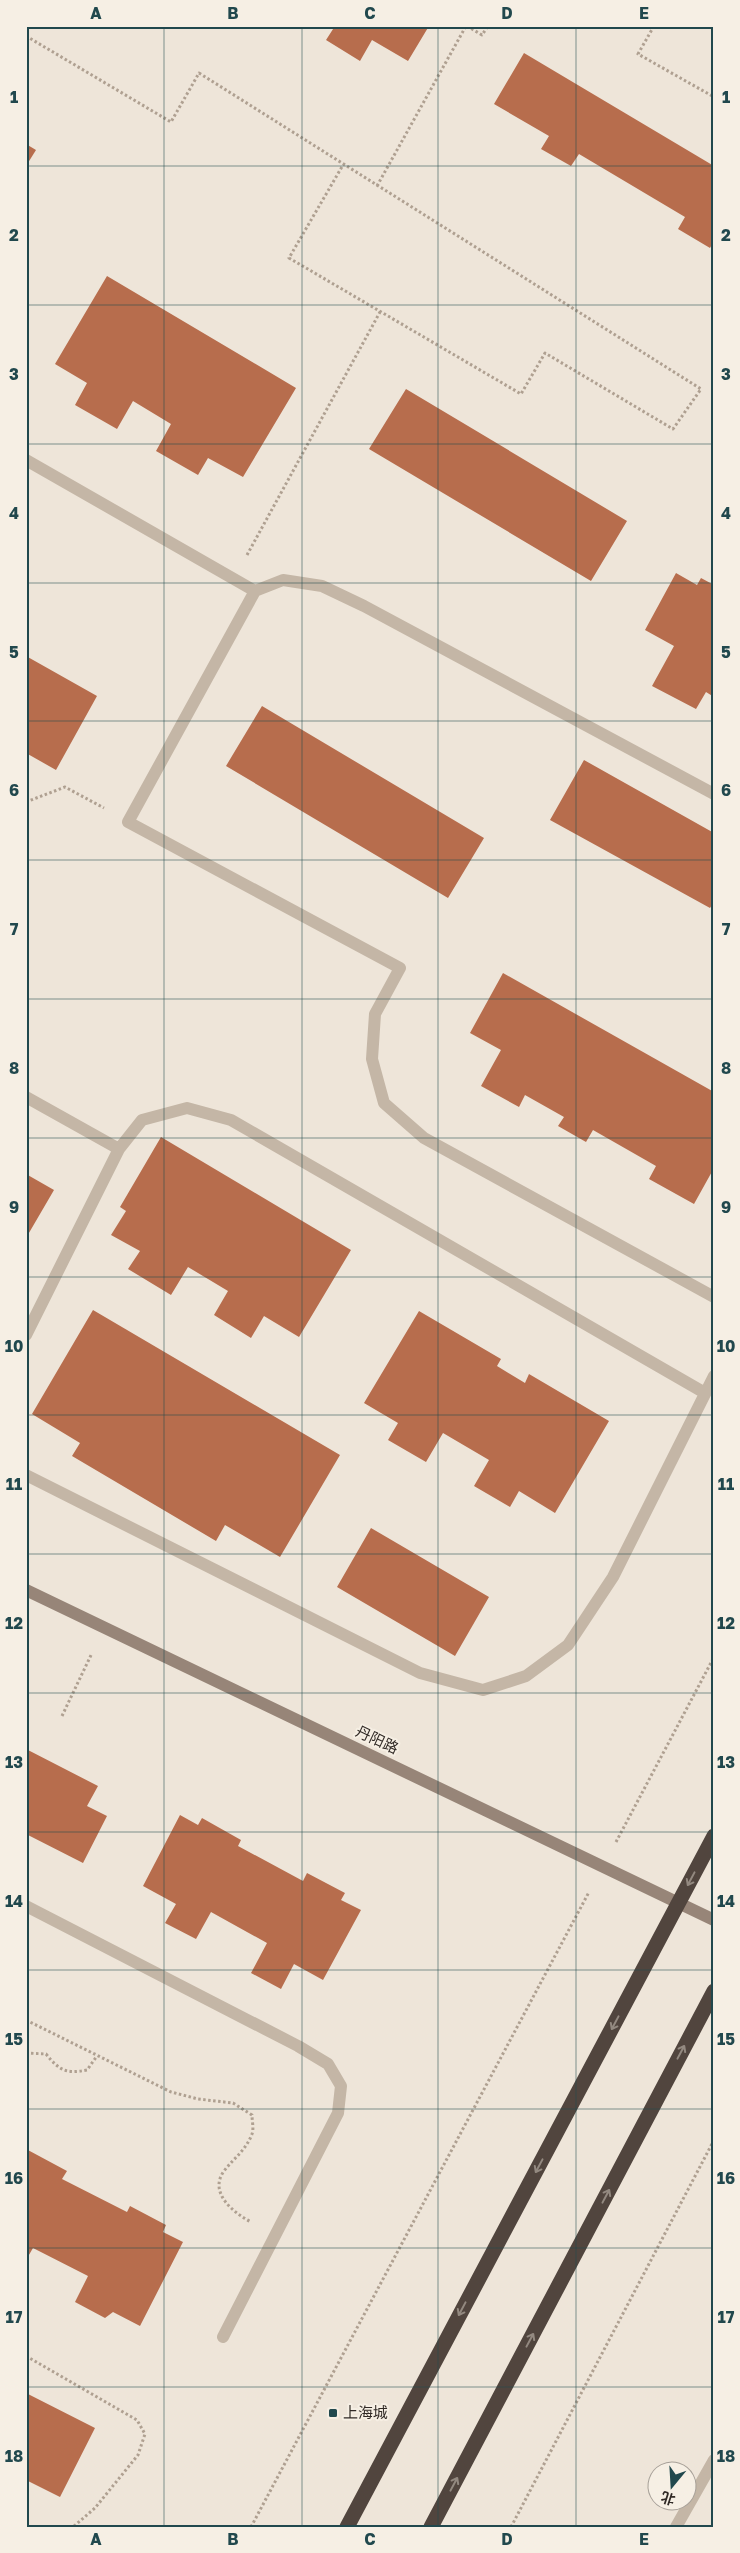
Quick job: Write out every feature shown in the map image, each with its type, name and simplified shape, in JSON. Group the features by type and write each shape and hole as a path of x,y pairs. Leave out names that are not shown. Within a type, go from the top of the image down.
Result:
{"highway":[{"path":"347,2527 714,1836"},
{"path":"432,2527 714,1991"}],"street":[{"name":"丹阳路","path":"26,1590 714,1920"}],"lane":[{"path":"26,460 255,591"},
{"path":"714,794 364,606 322,586 283,580 255,591 128,822 400,968 375,1014 372,1058 384,1103 424,1138 714,1297"},
{"path":"26,1097 119,1149"},
{"path":"26,1335 119,1149 142,1120 187,1108 231,1120 705,1393"},
{"path":"26,1475 420,1673 483,1690 526,1676 568,1645 613,1577 714,1376"},
{"path":"26,1906 328,2064 341,2086 338,2113 223,2337"},
{"path":"676,2527 714,2460"}],"path":[{"path":"377,186 467,26 482,36 488,26"},
{"path":"654,26 638,54 714,98"},
{"path":"26,36 171,122 199,74 343,164 700,389 673,429 545,353 521,394 289,258 343,164"},
{"path":"234,579 380,312"},
{"path":"26,802 65,787 128,822"},
{"path":"62,1716 104,1627"},
{"path":"251,2527 714,1658"},
{"path":"26,2020 171,2092 198,2100 233,2103 252,2115 253,2132 243,2152 223,2173 219,2188 224,2202 242,2217 275,2236"},
{"path":"26,2053 46,2054 56,2066 71,2073 87,2070 97,2056"},
{"path":"511,2527 714,2140"},
{"path":"26,2356 137,2420 145,2434 138,2455 95,2508 73,2527"}],"building":[{"path":"335,26 429,26 408,61 372,40 360,61 326,40"},
{"path":"524,53 714,166 714,241 710,248 678,229 685,217 579,154 571,166 541,149 549,136 494,104"},
{"path":"26,144 36,150 26,166"},
{"path":"107,276 296,388 243,477 208,458 198,475 156,451 171,424 133,401 117,429 75,405 87,383 55,364"},
{"path":"406,389 627,521 591,581 369,449"},
{"path":"676,573 697,585 701,578 714,585 714,697 706,692 696,709 652,686 674,646 645,630"},
{"path":"26,656 97,696 56,770 26,753"},
{"path":"262,706 484,838 448,898 226,766"},
{"path":"584,760 714,833 714,902 710,908 550,820"},
{"path":"503,973 714,1092 714,1168 694,1204 649,1179 656,1166 593,1130 586,1142 558,1126 564,1117 525,1095 519,1107 481,1086 501,1050 470,1033"},
{"path":"161,1137 351,1250 299,1337 264,1316 251,1338 214,1315 228,1291 188,1267 171,1295 128,1269 140,1251 111,1235 126,1211 120,1207"},
{"path":"26,1174 54,1190 26,1238"},
{"path":"93,1310 340,1455 280,1557 225,1525 216,1541 72,1456 80,1443 32,1414"},
{"path":"419,1311 501,1359 497,1366 525,1383 529,1374 609,1421 555,1513 519,1491 510,1507 474,1486 489,1460 443,1433 426,1462 388,1440 398,1423 364,1403"},
{"path":"371,1528 489,1597 455,1656 337,1587"},
{"path":"26,1749 98,1786 87,1806 107,1816 83,1863 26,1834"},
{"path":"180,1815 198,1825 202,1818 241,1840 238,1846 303,1881 307,1873 345,1893 341,1900 361,1910 323,1980 294,1964 281,1989 251,1973 267,1943 211,1912 196,1939 165,1923 176,1904 143,1886"},
{"path":"26,2149 67,2171 62,2179 127,2212 130,2206 166,2225 163,2232 183,2242 140,2326 113,2312 105,2318 75,2302 88,2276 33,2248 26,2260"},
{"path":"26,2393 95,2428 60,2497 26,2480"}],"place":[{"name":"上海城","path":"333,2413"}]}
